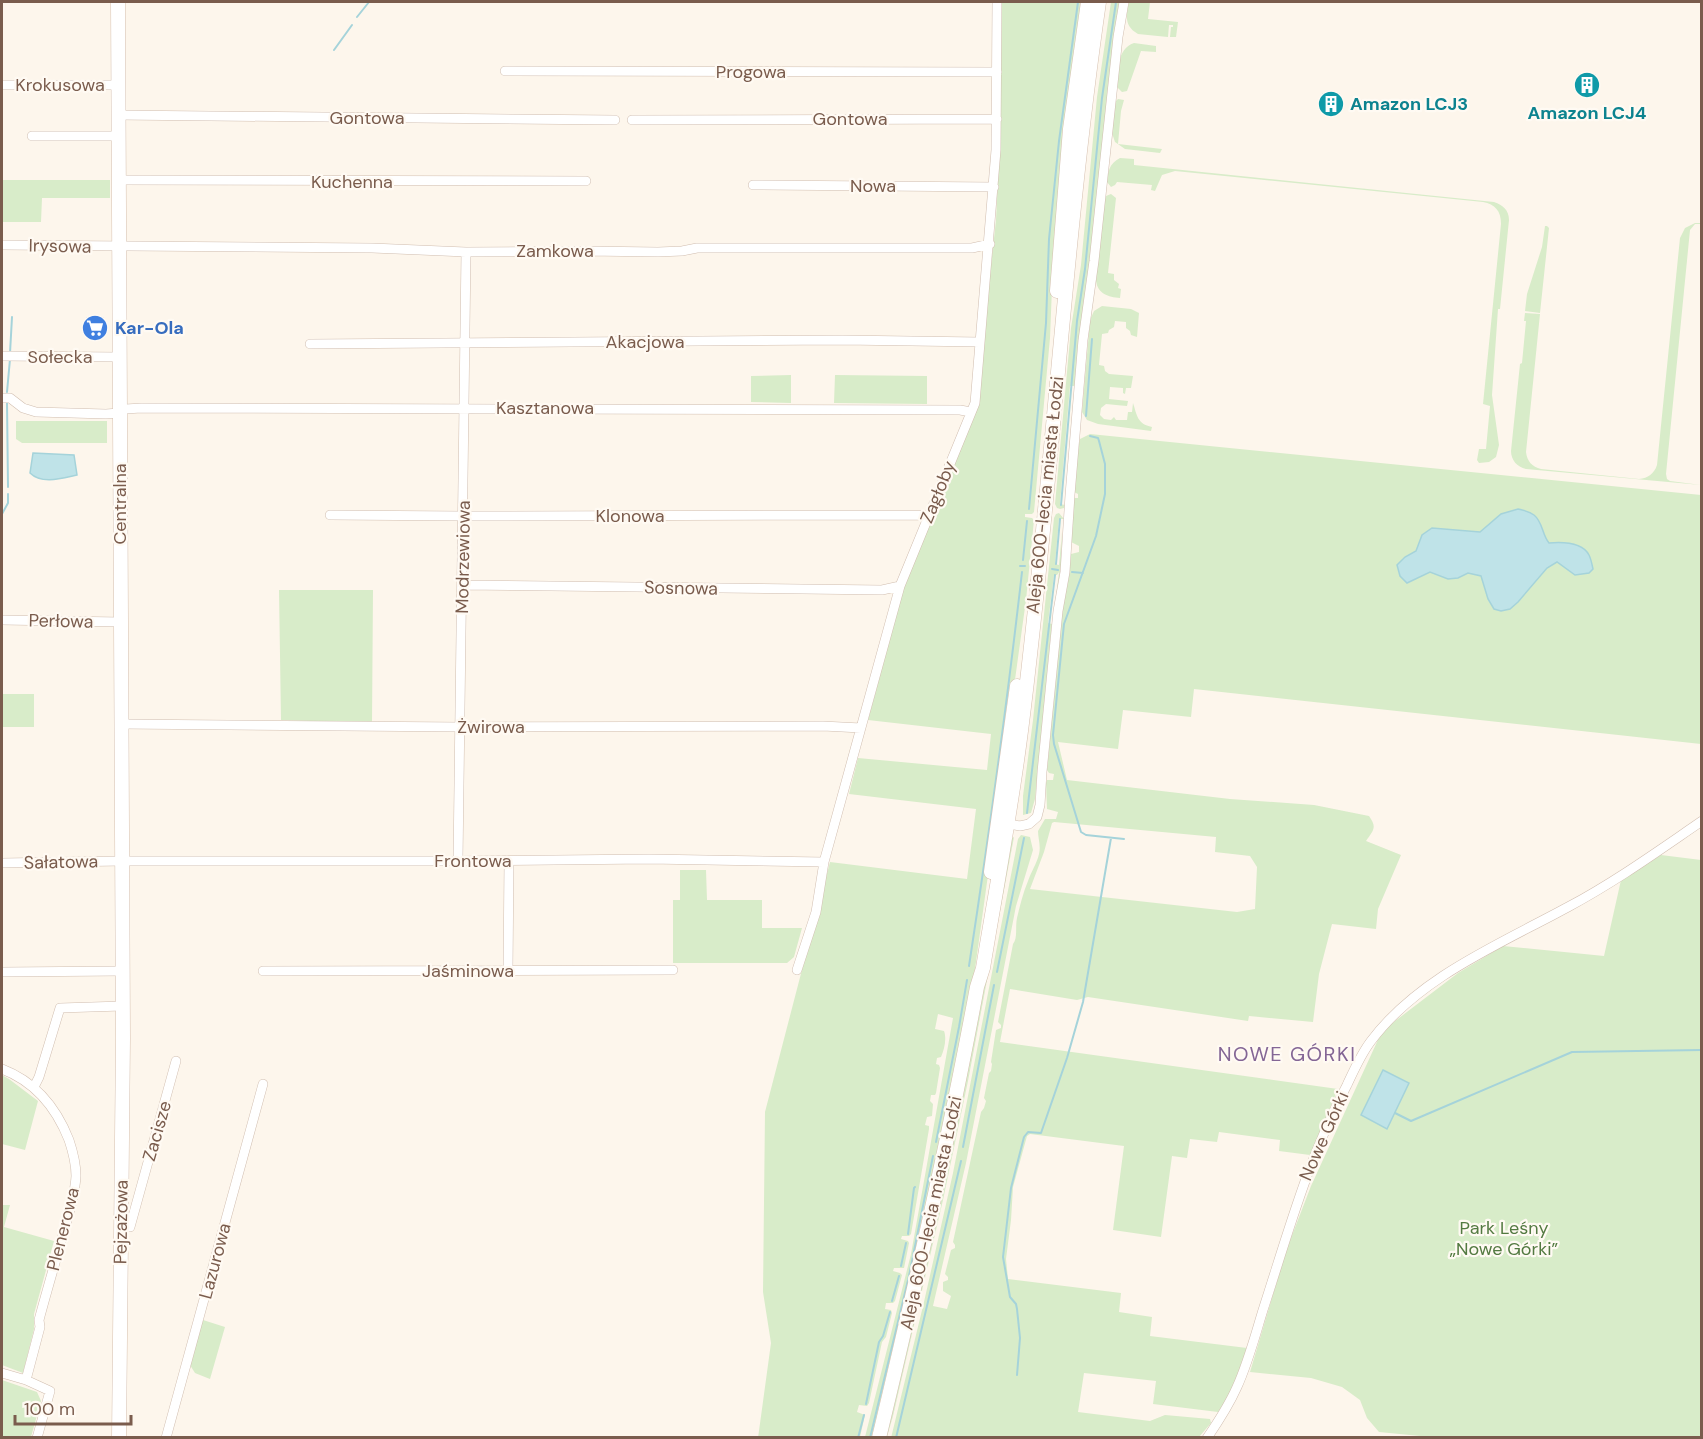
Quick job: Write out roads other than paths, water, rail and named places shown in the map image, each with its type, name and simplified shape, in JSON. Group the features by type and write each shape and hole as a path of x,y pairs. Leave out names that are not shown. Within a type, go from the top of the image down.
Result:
{"main road":[{"name":"Centralna","path":"118,2 122,1006"},
{"name":"Aleja 600-lecia miasta Łodzi","path":"879,1437 916,1286 977,987 983,968 1028,611 1051,369 1070,129 1088,2"},
{"name":"Aleja 600-lecia miasta Łodzi","path":"1003,823 1022,729 1043,533 1062,318 1083,120 1099,2"},
{"name":"Pejzażowa","path":"119,1437 122,1006"}],"street":[{"name":"Zagłoby","path":"797,970 816,912 824,862 900,586 976,396 994,187 997,119 997,2"},
{"path":"1003,823 1020,826 1029,824 1037,817 1040,805 1058,612 1065,572 1081,358 1124,2"},
{"name":"Progowa","path":"505,71 997,72"},
{"name":"Krokusowa","path":"2,85 118,85"},
{"name":"Gontowa","path":"118,115 615,120"},
{"name":"Gontowa","path":"632,120 997,119"},
{"path":"32,136 118,136"},
{"name":"Kuchenna","path":"118,180 586,181"},
{"name":"Nowa","path":"753,185 994,187"},
{"name":"Zamkowa","path":"119,247 658,252 697,248 972,248 990,244"},
{"name":"Irysowa","path":"2,245 119,247"},
{"name":"Modrzewiowa","path":"458,861 466,252"},
{"name":"Akacjowa","path":"309,344 843,340 980,342"},
{"name":"Sołecka","path":"2,357 119,357"},
{"name":"Kasztanowa","path":"2,398 10,398 23,408 36,412 106,414 141,408 960,410 971,412"},
{"name":"Klonowa","path":"330,514 929,515"},
{"name":"Sosnowa","path":"462,585 871,590 900,586"},
{"name":"Perłowa","path":"2,620 121,622"},
{"name":"Żwirowa","path":"121,724 861,728"},
{"name":"Nowe Górki","path":"1207,1437 1222,1417 1241,1377 1294,1208 1318,1144 1333,1110 1367,1047 1378,1032 1411,1000 1442,978 1502,940 1569,906 1613,880 1701,821"},
{"name":"Frontowa","path":"121,861 649,859 824,862"},
{"name":"Sałatowa","path":"2,863 121,861"},
{"path":"508,971 509,861"},
{"name":"Jaśminowa","path":"263,970 673,970"},
{"path":"2,972 122,971"},
{"path":"34,1087 60,1008 122,1006"},
{"name":"Zacisze","path":"121,1227 130,1227 176,1061"},
{"name":"Plenerowa","path":"2,1069 34,1087 50,1102 58,1114 72,1150 76,1176 74,1192 39,1320 40,1327 26,1380"},
{"name":"Lazurowa","path":"166,1437 263,1084"},
{"path":"2,1373 26,1380 50,1391 37,1437"}],"water":[{"path":"33,453 74,455 77,475 53,480 35,477 30,473"},
{"path":"1518,509 1531,513 1537,518 1549,543 1576,545 1586,551 1593,569 1589,573 1575,575 1557,562 1547,568 1510,609 1501,611 1494,609 1488,599 1481,576 1468,573 1458,578 1448,579 1430,572 1407,583 1400,576 1397,565 1416,551 1422,535 1432,528 1480,532 1501,514"},
{"path":"1383,1070 1409,1083 1387,1129 1361,1115"}],"waterway":[{"path":"357,17 369,2"},
{"path":"1029,509 1046,323 1049,239 1059,141 1078,2"},
{"path":"1061,505 1077,321 1085,269 1102,98 1116,2"},
{"path":"334,50 352,25"},
{"path":"10,353 12,317"},
{"path":"1086,416 1092,339"},
{"path":"7,392 10,359"},
{"path":"7,402 8,487"},
{"path":"1090,436 1098,438 1105,464 1105,494 1096,536 1064,624 1053,735 1081,832 1086,835 1124,839"},
{"path":"2,514 8,503 8,494"},
{"path":"1056,564 1060,519"},
{"path":"1023,560 1027,521"},
{"path":"1020,566 1025,566"},
{"path":"1052,569 1058,570"},
{"path":"969,966 1022,572"},
{"path":"1072,572 1083,573"},
{"path":"1027,813 1055,575"},
{"path":"997,972 1024,838"},
{"path":"1017,1375 1020,1338 1017,1309 1010,1297 1003,1257 1011,1188 1024,1137 1028,1132 1041,1133 1067,1058 1083,1002 1111,838"},
{"path":"936,1142 967,980"},
{"path":"963,1147 994,985"},
{"path":"1395,1113 1411,1121 1572,1052 1702,1050"},
{"path":"870,1438 909,1276 933,1156"},
{"path":"896,1438 961,1161"},
{"path":"908,1234 915,1187"},
{"path":"901,1266 906,1243"},
{"path":"892,1301 899,1276"},
{"path":"866,1404 879,1342 890,1312"},
{"path":"858,1438 864,1415"}],"place":[{"name":"Amazon LCJ4","path":"1587,85"},
{"name":"Amazon LCJ3","path":"1331,104"},
{"name":"Kar-Ola","path":"95,328"}],"district":[{"name":"NOWE GÓRKI","path":"1287,1054"}],"park label":[{"name":"Park Leśny „Nowe Górki”","path":"1504,1238"}]}
